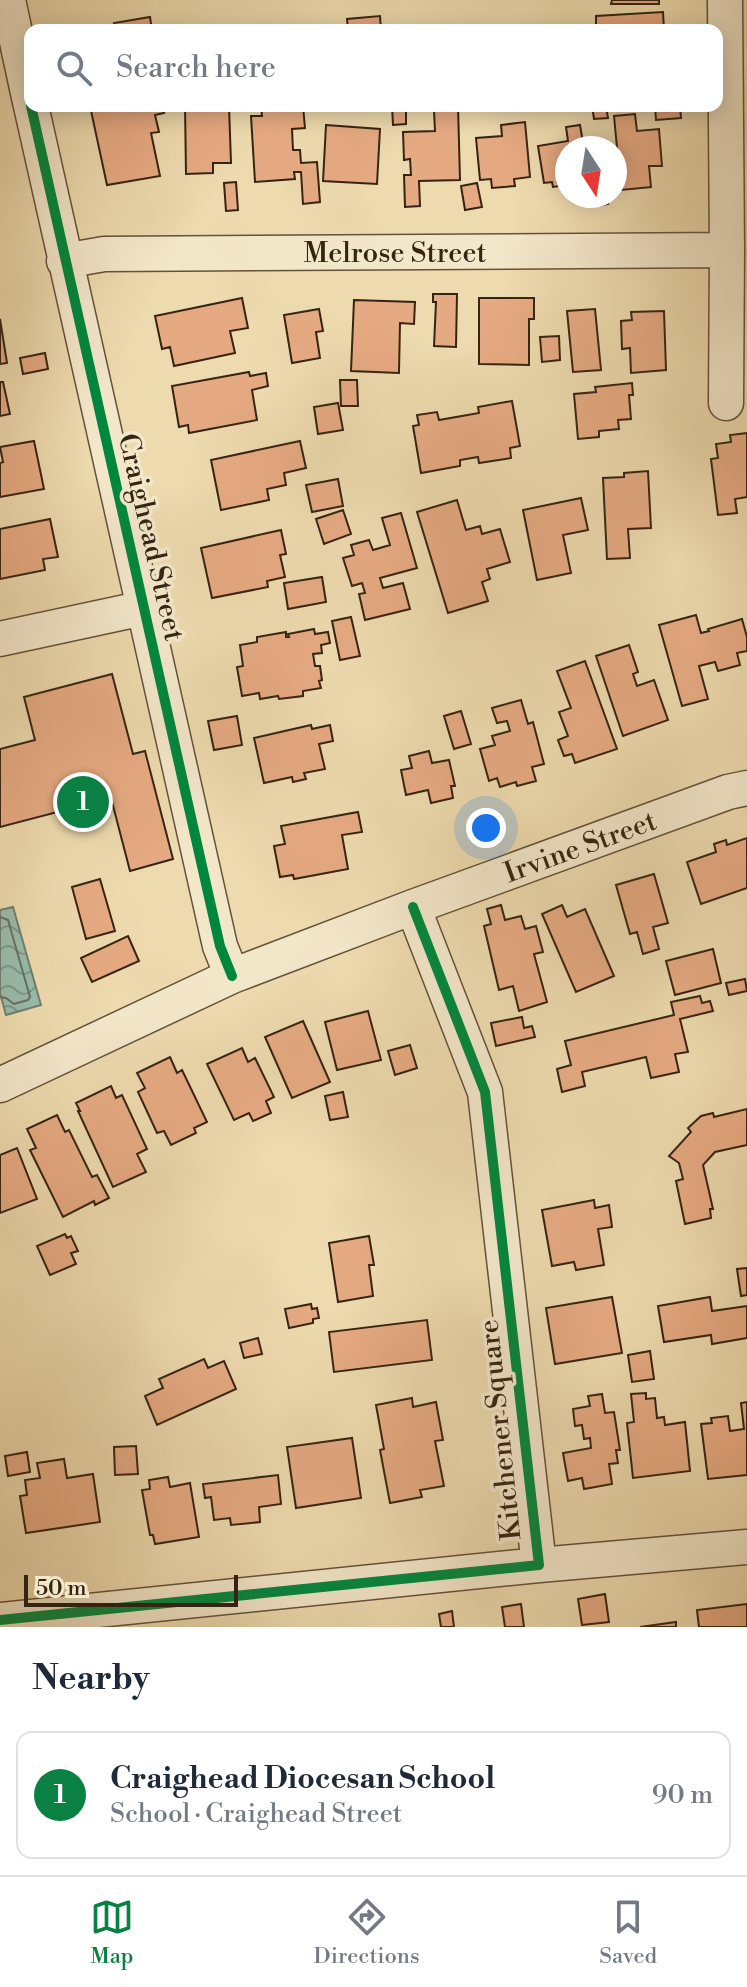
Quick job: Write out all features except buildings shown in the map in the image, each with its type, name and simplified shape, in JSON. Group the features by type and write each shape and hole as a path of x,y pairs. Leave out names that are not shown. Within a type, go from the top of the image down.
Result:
{"street":[{"name":"Craighead Street","path":"8,0 24,76"},
{"path":"725,0 726,403"},
{"name":"Craighead Street","path":"32,112 220,946 232,976"},
{"name":"Melrose Street","path":"64,261 104,254 727,250"},
{"path":"0,639 144,608"},
{"name":"Irvine Street","path":"413,907 728,792 747,788"},
{"path":"0,1085 232,976 413,907"},
{"name":"Kitchener Square","path":"0,1620 539,1565 485,1092 413,907"},
{"path":"539,1565 747,1547"}],"water":[{"path":"13,907 41,1005 6,1015 0,993 0,910"}],"cycle path":[{"path":"32,112 220,946 232,976"},
{"path":"0,1620 539,1565 485,1092 413,907"}],"place":[{"name":"Craighead Diocesan School","path":"83,802"}]}
